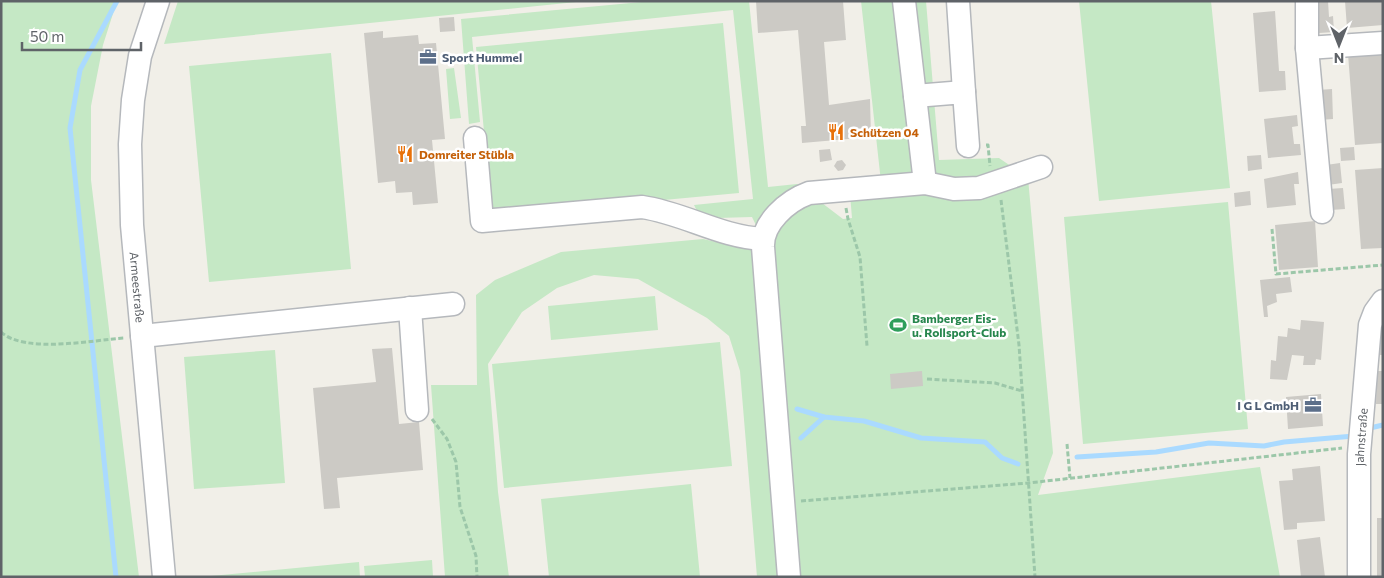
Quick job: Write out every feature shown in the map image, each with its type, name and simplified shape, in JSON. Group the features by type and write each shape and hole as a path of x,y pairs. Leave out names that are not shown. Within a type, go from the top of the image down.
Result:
{"street":[{"name":"Armeestraße","path":"158,1 140,56 133,100 130,144 132,224 164,577"},
{"path":"904,1 925,183"},
{"path":"958,1 968,146"},
{"path":"1306,1 1307,48 1322,212"},
{"path":"1307,48 1383,43"},
{"path":"915,96 964,92"},
{"path":"475,138 482,221 642,207 667,210 733,236 763,239"},
{"path":"789,577 763,239 770,222 793,202 809,193 925,183 954,189 992,185 1041,168"},
{"name":"Jahnstraße","path":"1359,577 1360,447 1370,325 1374,312 1383,301"},
{"path":"142,336 453,304"},
{"path":"410,308 417,410"}],"path":[{"path":"992,185 1000,194 1019,346 1035,577"},
{"path":"848,219 860,257 867,346"},
{"path":"1272,229 1276,274 1383,264"},
{"path":"1,332 6,336 33,344 142,336"},
{"path":"927,379 995,383 1022,391"},
{"path":"417,410 430,417 447,439 456,462 460,507 476,556 477,577"},
{"path":"1067,444 1070,478"},
{"path":"783,502 1028,483 1360,447"}],"green space":[{"path":"1,1 117,1 103,45 91,106 91,180 139,577 1,577"},
{"path":"178,1 586,1 164,44"},
{"path":"652,1 749,1 768,187 797,184 843,219 852,218 850,194 882,191 861,1 926,1 939,160 999,158 1028,178 1053,453 1038,495 1260,467 1280,577 757,577 740,371 729,336 707,318 638,279 594,275 557,288 522,312 488,364 498,492 509,577 445,577 431,385 477,385 476,295 495,280 561,252 703,239 748,249 768,250 752,217 717,218 699,215 694,205 753,199 733,10 472,37 480,122 469,124 461,19"},
{"path":"1079,1 1211,1 1230,188 1099,201"},
{"path":"723,23 739,193 492,216 476,47"},
{"path":"331,53 351,269 209,282 189,66"},
{"path":"454,68 461,118 450,119 446,69"},
{"path":"1228,202 1248,429 1083,444 1064,217"},
{"path":"655,296 658,330 551,340 548,306"},
{"path":"720,342 732,466 504,488 492,364"},
{"path":"275,350 285,483 194,489 184,357"},
{"path":"691,484 700,577 549,577 541,499"},
{"path":"432,560 433,577 365,577 364,566"},
{"path":"359,562 360,577 211,577 211,576"}],"building":[{"path":"756,1 843,1 846,40 824,42 829,105 870,99 871,137 802,143 801,126 806,126 798,30 758,33"},
{"path":"1328,1 1329,17 1333,16 1334,32 1319,33 1319,24 1314,25 1312,2"},
{"path":"1345,1 1382,1 1383,25 1347,28"},
{"path":"1275,11 1279,71 1285,71 1286,90 1259,92 1253,13"},
{"path":"454,17 455,31 440,32 439,18"},
{"path":"383,31 383,38 418,35 419,44 436,43 445,139 432,140 438,203 413,205 412,192 396,193 395,181 378,183 364,33"},
{"path":"1383,51 1383,143 1355,145 1348,54"},
{"path":"1332,89 1333,119 1319,120 1318,90"},
{"path":"1297,115 1298,126 1292,127 1294,144 1300,144 1301,155 1268,158 1264,119"},
{"path":"1354,147 1355,160 1341,161 1340,148"},
{"path":"830,149 832,160 820,162 819,150"},
{"path":"1261,155 1262,169 1248,171 1247,156"},
{"path":"842,160 846,165 843,170 838,171 834,166 837,161"},
{"path":"1340,163 1342,183 1328,185 1326,165"},
{"path":"1383,168 1383,248 1361,249 1355,170"},
{"path":"1298,172 1299,184 1294,184 1296,205 1267,208 1264,179"},
{"path":"1343,188 1345,209 1331,210 1328,189"},
{"path":"1250,191 1251,205 1235,207 1234,193"},
{"path":"1315,221 1318,267 1279,270 1275,225"},
{"path":"1290,277 1292,292 1276,294 1277,302 1267,306 1268,317 1264,317 1260,280"},
{"path":"1379,318 1383,318 1383,355 1378,355"},
{"path":"1301,320 1324,322 1321,360 1316,359 1315,365 1303,365 1304,356 1292,355 1287,380 1270,379 1271,360 1276,361 1278,336 1287,337 1288,328 1300,330"},
{"path":"392,348 399,424 419,422 423,470 337,478 340,508 324,509 313,388 376,382 372,349"},
{"path":"922,371 923,386 891,389 890,374"},
{"path":"1377,371 1383,371 1383,404 1376,404"},
{"path":"1321,394 1323,426 1288,429 1286,397"},
{"path":"1320,466 1325,521 1297,523 1297,529 1284,530 1279,481 1293,480 1292,469"},
{"path":"1377,518 1383,518 1383,577 1377,577"},
{"path":"1320,537 1325,577 1301,577 1297,540"}],"waterway":[{"path":"116,577 70,128 80,70 117,1"},
{"path":"797,409 824,417 864,421 921,438 985,442 1002,458 1018,464"},
{"path":"801,438 824,417"},
{"path":"1368,432 1370,428 1383,425"},
{"path":"1077,457 1156,452 1209,443 1264,446 1284,442 1354,436"}],"place":[{"name":"Sport Hummel","path":"428,57"},
{"name":"Schützen 04","path":"836,132"},
{"name":"Domreiter Stübla","path":"405,154"},
{"name":"Bamberger Eis- u. Rollsport-Club","path":"898,325"},
{"name":"I G L GmbH","path":"1313,405"}]}
